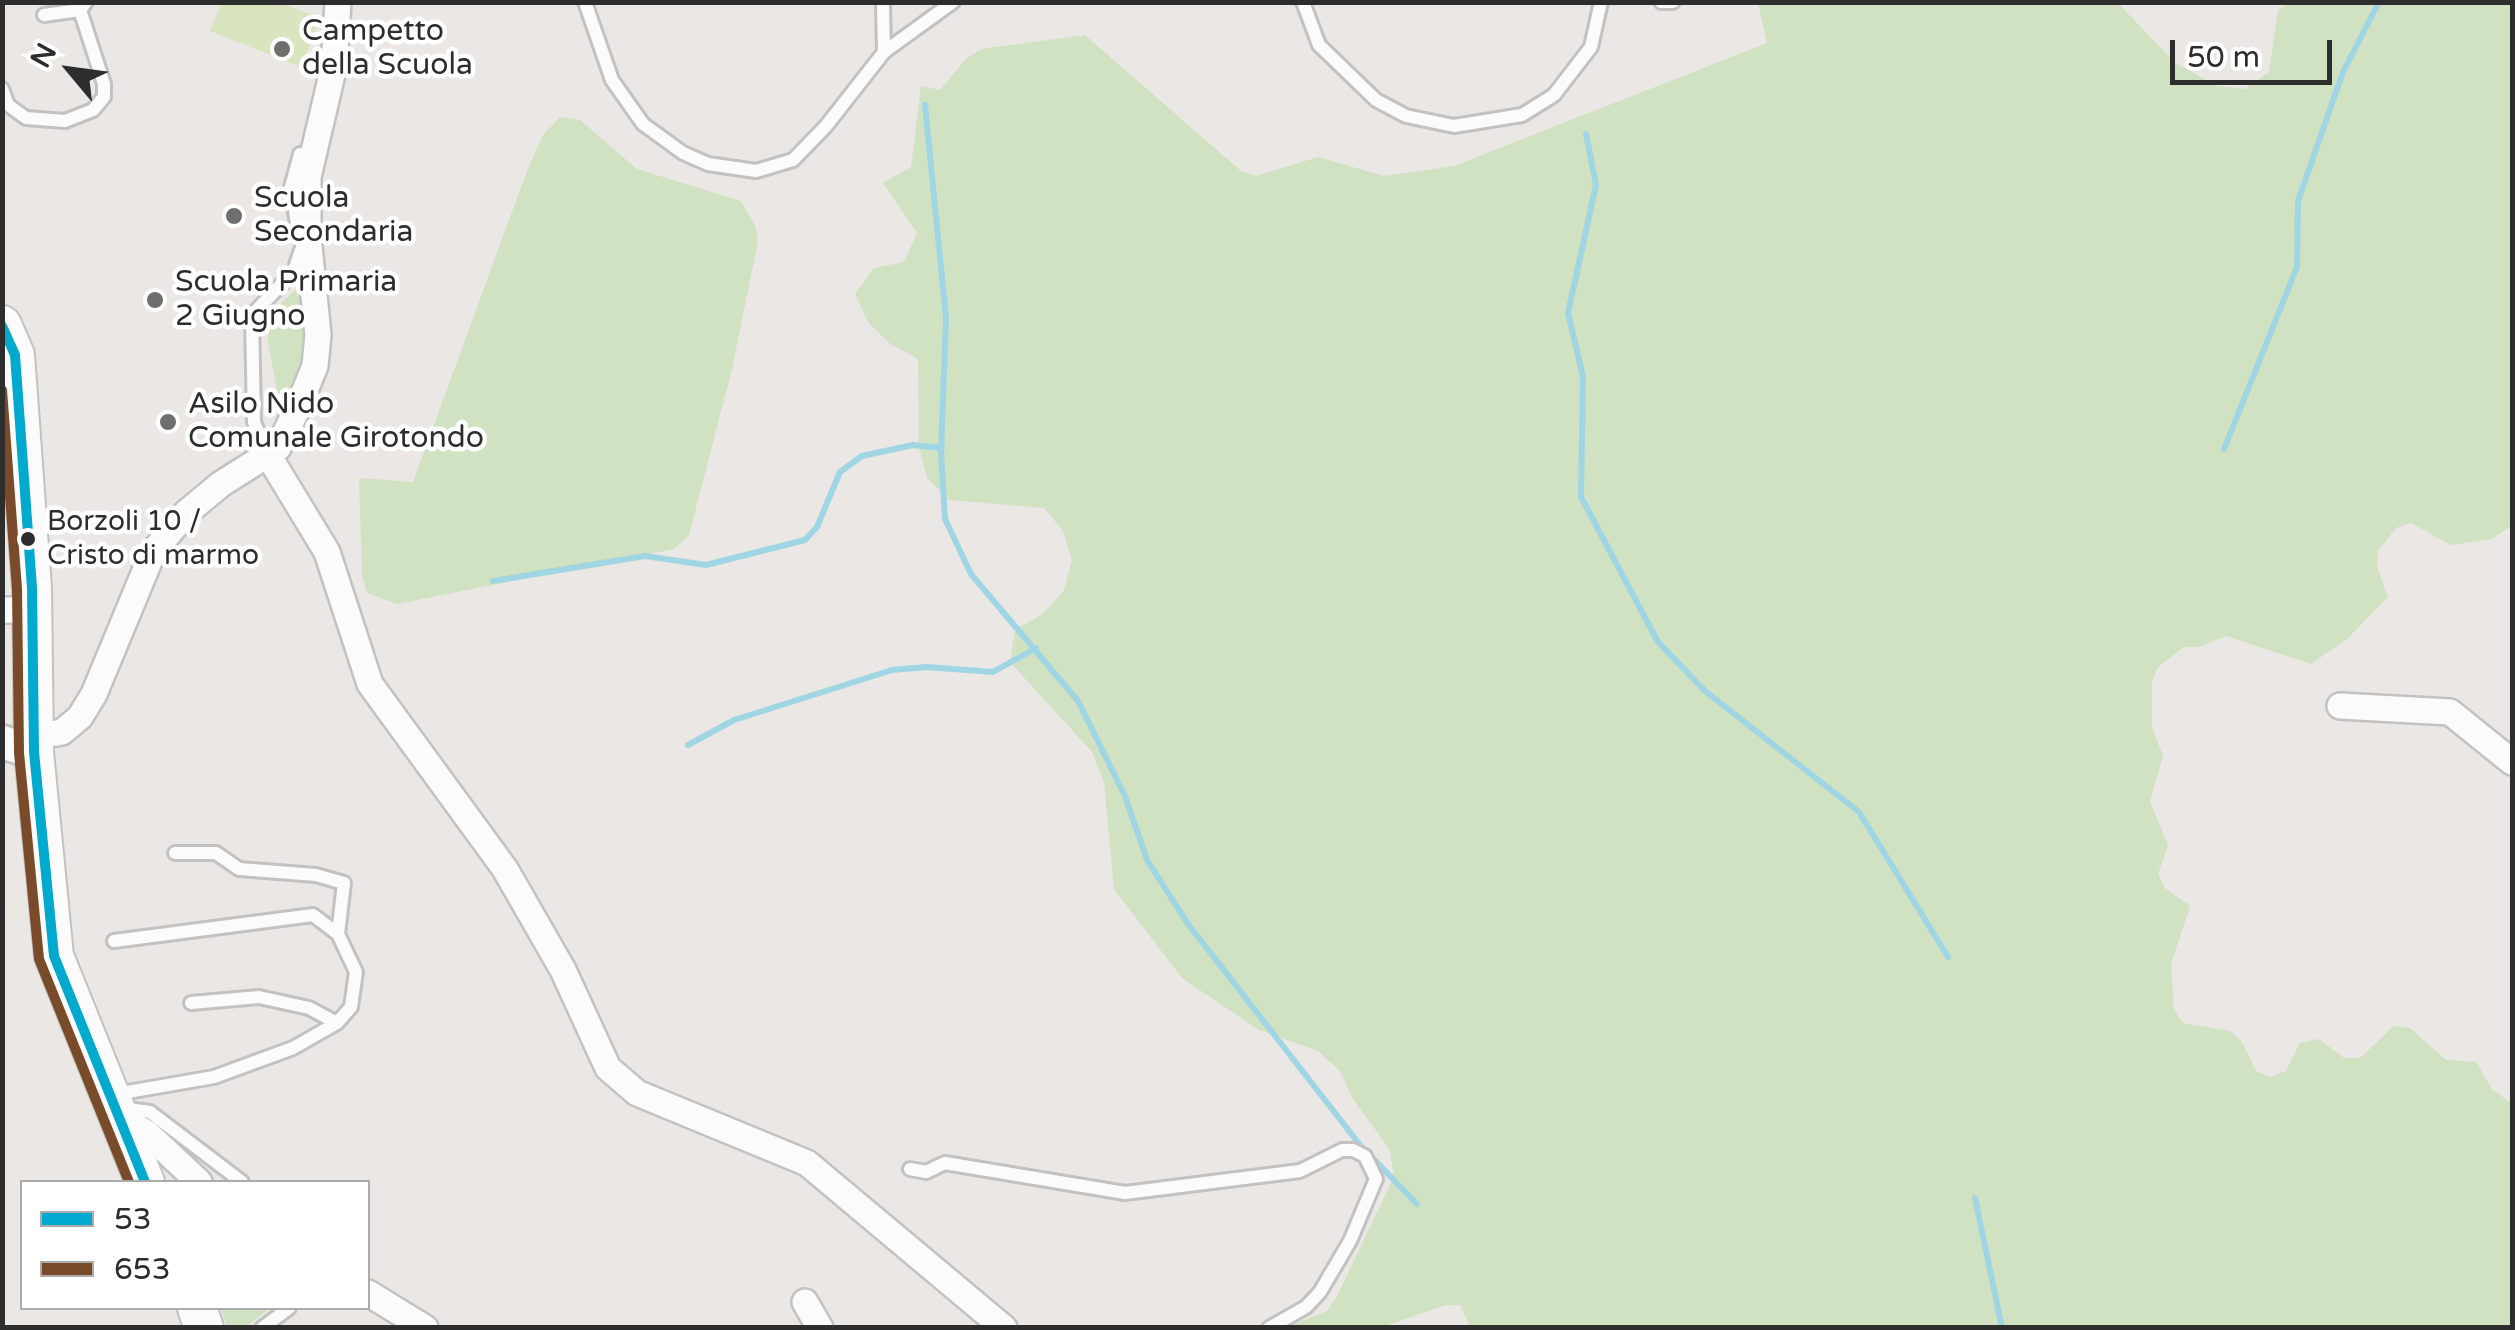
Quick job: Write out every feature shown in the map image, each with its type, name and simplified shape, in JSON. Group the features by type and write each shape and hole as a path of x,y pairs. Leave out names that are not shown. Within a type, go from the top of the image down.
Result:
{"main road":[{"path":"2,324 15,355 23,744 54,956 144,1180"}],"street":[{"path":"23,744 56,734 80,717 94,694 153,552 186,514 278,448 315,366 318,336 308,236 308,178 334,66 338,2"},
{"path":"268,455 327,552 370,684 505,869 563,970 608,1068 637,1093 806,1163 1004,1328"},
{"path":"2340,706 2450,712 2512,762"},
{"path":"114,1107 197,1180"},
{"path":"370,1294 425,1328"},
{"path":"806,1302 820,1328"}],"lane":[{"path":"586,2 612,80 643,124 683,153 732,170 756,171 792,160 826,126 884,52 953,2"},
{"path":"883,2 884,52"},
{"path":"1302,2 1318,45 1376,100 1406,116 1454,126 1522,115 1554,95 1592,47 1601,2"},
{"path":"1661,2 1672,2"},
{"path":"2,89 8,105 26,118 65,121 93,110 104,97 83,6 44,16"},
{"path":"268,455 254,422 252,315 294,271 302,256 290,187 300,154"},
{"path":"176,853 216,853 239,869 316,875 344,883 338,934"},
{"path":"114,941 313,916 338,934 356,972 351,1006 336,1023 293,1048 114,1107"},
{"path":"190,1002 259,997 308,1008 336,1023"},
{"path":"114,1107 150,1112 239,1180"},
{"path":"910,1169 926,1172 945,1163 1125,1193 1300,1172 1342,1150 1365,1156 1376,1180 1350,1241 1320,1292 1306,1307 1269,1328"},
{"path":"262,1328 286,1310"}],"green space":[{"name":"Campetto della Scuola","path":"222,2 281,3 320,18 301,67 210,31"},
{"path":"1758,3 2118,3 2174,62 2217,86 2244,89 2269,72 2278,10 2288,3 2512,3 2512,526 2491,539 2451,545 2411,523 2396,528 2378,551 2377,567 2388,597 2347,639 2311,664 2226,636 2199,647 2184,647 2158,667 2152,681 2152,727 2163,756 2150,802 2168,845 2158,874 2165,888 2190,906 2171,964 2174,1010 2183,1023 2230,1031 2242,1042 2256,1071 2271,1077 2286,1071 2300,1043 2319,1039 2344,1058 2360,1058 2394,1026 2410,1028 2446,1060 2476,1062 2492,1089 2512,1104 2512,1327 1471,1328 1460,1305 1446,1305 1382,1327 1287,1327 1327,1311 1337,1296 1394,1177 1390,1150 1353,1099 1340,1071 1318,1051 1259,1030 1182,978 1114,889 1104,782 1092,752 1010,662 1015,630 1043,614 1064,590 1072,560 1063,531 1044,508 949,500 927,478 919,447 918,359 889,343 868,322 855,294 874,268 904,262 917,233 883,183 911,167 921,86 940,90 966,59 981,49 1085,35 1241,171 1256,176 1318,157 1384,176 1454,166 1767,43"},
{"path":"560,117 580,120 637,169 741,201 755,226 758,241 732,369 689,535 674,549 397,604 367,593 362,576 359,478 413,482 527,171 543,135"},
{"path":"313,273 299,405 281,410 268,343 269,315"},
{"path":"221,1310 267,1310 244,1328 228,1327"}],"waterway":[{"path":"2224,449 2297,267 2298,201 2343,72 2379,2"},
{"path":"925,105 946,318 941,453 945,519 971,574 1078,701 1125,796 1147,860 1188,924 1360,1145 1417,1204"},
{"path":"1586,134 1596,185 1568,313 1583,377 1581,497 1658,642 1705,691 1859,812 1948,957"},
{"path":"493,581 645,556 706,565 805,540 817,527 840,472 862,456 913,445 942,448"},
{"path":"688,745 734,720 892,670 927,667 993,672 1036,648"},
{"path":"1975,1198 2002,1328"}],"transit line":[{"name":"53","path":"2,326 15,355 32,588 34,752 54,956 144,1180"},
{"name":"653","path":"2,390 17,589 19,753 39,959 128,1180"}],"place":[{"name":"Campetto della Scuola","path":"282,49"},
{"name":"Scuola Secondaria","path":"234,216"},
{"name":"Scuola Primaria 2 Giugno","path":"155,300"},
{"name":"Asilo Nido Comunale Girotondo","path":"168,422"},
{"name":"Borzoli 10 / Cristo di marmo","path":"28,539"}]}
